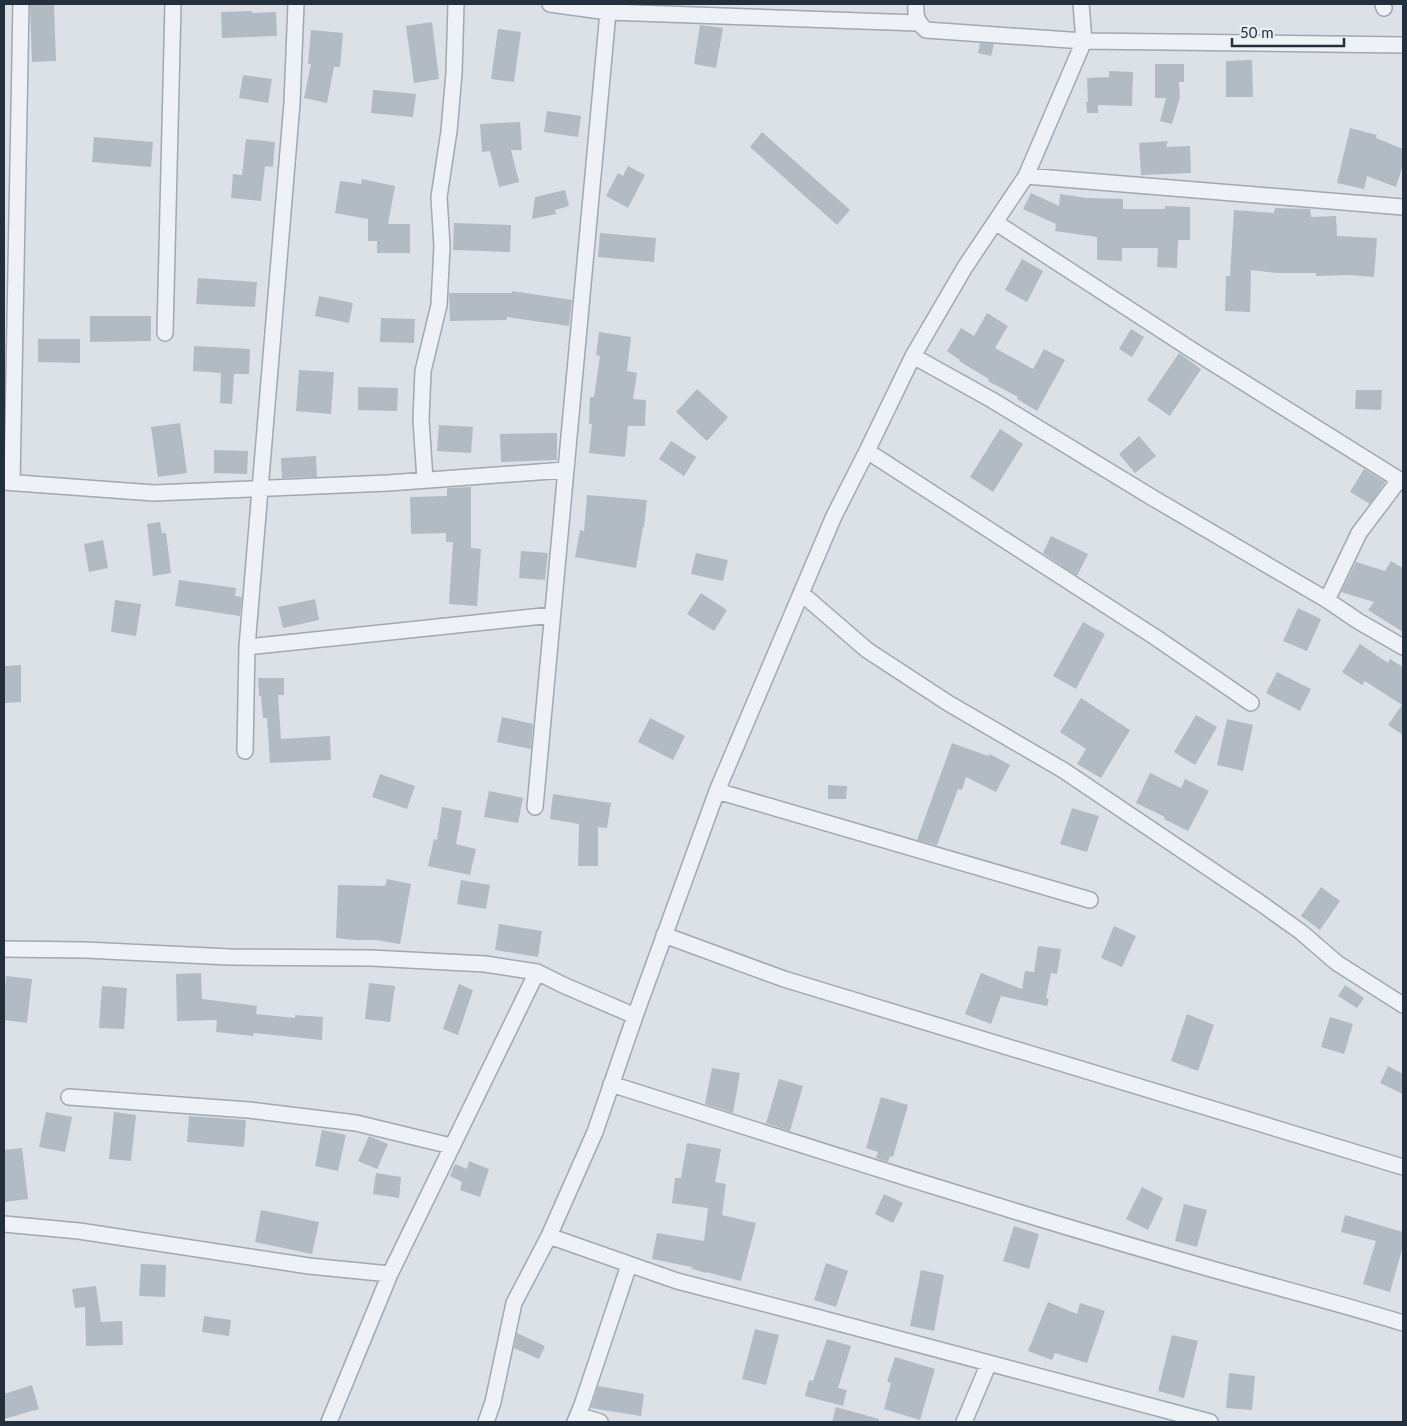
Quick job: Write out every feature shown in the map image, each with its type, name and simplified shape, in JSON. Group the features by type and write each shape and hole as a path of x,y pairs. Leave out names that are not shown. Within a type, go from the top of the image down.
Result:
{"street":[{"path":"21,4 8,482 154,492 424,480 565,470"},
{"path":"165,333 173,4"},
{"path":"245,751 247,647 292,103 296,4"},
{"path":"424,480 421,420 423,371 439,306 442,246 439,198 449,131 454,73 456,4"},
{"path":"550,4 608,12 918,23"},
{"path":"916,4 915,12 918,23 926,30 1084,41 1403,45"},
{"path":"486,1422 493,1402 514,1303 549,1236 595,1132 717,791 834,516 868,451 913,356 965,267 1026,176 1084,41 1081,4"},
{"path":"535,807 608,12"},
{"path":"1026,176 1403,207"},
{"path":"995,222 1192,350 1401,481 1360,534 1327,600"},
{"path":"913,356 992,400 1403,647"},
{"path":"868,451 1155,637 1251,703"},
{"path":"801,593 866,650 948,703 1063,770 1259,902 1301,932 1337,963 1403,1005"},
{"path":"247,647 552,615"},
{"path":"717,791 1090,900"},
{"path":"664,935 793,982 1403,1167"},
{"path":"4,950 85,950 230,958 371,958 485,964 537,972 563,986 635,1016"},
{"path":"329,1422 390,1274 537,972"},
{"path":"611,1084 949,1191 1403,1323"},
{"path":"68,1096 249,1110 356,1123 451,1146"},
{"path":"4,1224 79,1231 309,1266 390,1274"},
{"path":"549,1236 677,1281 1210,1422"},
{"path":"600,1422 576,1419 629,1264"},
{"path":"964,1422 989,1363"}],"building":[{"path":"30,4 54,4 56,61 32,62"},
{"path":"252,11 252,13 276,12 277,36 222,38 221,12"},
{"path":"432,22 439,79 414,83 406,26"},
{"path":"700,25 723,28 716,68 694,64"},
{"path":"498,29 521,32 514,82 491,79"},
{"path":"311,30 343,33 340,67 334,67 327,103 304,98 311,64 308,64"},
{"path":"980,43 994,44 991,56 978,53"},
{"path":"1252,60 1253,97 1226,97 1226,61"},
{"path":"1155,64 1184,64 1184,82 1179,82 1180,97 1172,124 1160,121 1166,98 1155,98"},
{"path":"1109,71 1133,72 1132,106 1098,105 1098,113 1087,113 1087,78 1109,77"},
{"path":"243,75 272,79 268,103 239,98"},
{"path":"373,90 416,94 413,117 371,113"},
{"path":"547,111 581,116 578,137 544,132"},
{"path":"520,122 522,150 511,150 519,182 499,187 490,151 482,152 480,124"},
{"path":"1350,128 1377,135 1376,138 1403,149 1403,165 1396,187 1367,176 1364,189 1337,183"},
{"path":"762,132 850,210 837,225 750,147"},
{"path":"94,137 153,142 151,167 92,162"},
{"path":"246,139 275,142 273,167 265,166 261,201 231,198 233,174 242,175"},
{"path":"1168,141 1166,147 1190,146 1191,173 1141,175 1139,143"},
{"path":"628,166 645,175 628,208 606,196 618,173 623,176"},
{"path":"362,179 395,186 388,224 410,224 410,253 377,253 377,241 368,241 368,219 335,213 340,181 361,184"},
{"path":"565,190 569,206 555,210 556,214 532,219 535,197"},
{"path":"1031,193 1059,206 1060,194 1087,198 1123,199 1123,209 1165,209 1165,206 1190,207 1190,240 1178,240 1177,268 1157,267 1158,248 1122,248 1122,261 1097,260 1097,237 1055,231 1056,224 1023,209"},
{"path":"1275,208 1310,209 1311,217 1336,216 1337,236 1377,238 1374,277 1349,275 1316,276 1316,273 1277,273 1251,270 1250,312 1225,311 1226,276 1230,276 1234,210 1274,213"},
{"path":"454,223 511,225 510,252 453,250"},
{"path":"600,233 656,238 654,262 598,257"},
{"path":"1022,259 1043,271 1027,302 1005,290"},
{"path":"198,278 257,282 255,307 196,304"},
{"path":"512,291 572,300 569,326 507,317 507,320 450,321 449,293 512,293"},
{"path":"319,296 353,303 349,323 315,316"},
{"path":"987,313 1008,326 995,348 1033,369 1044,349 1065,360 1037,411 1017,399 1018,397 988,381 989,379 959,361 947,351 961,328 974,336"},
{"path":"90,316 151,316 151,341 90,342"},
{"path":"381,318 415,319 414,343 380,342"},
{"path":"1131,329 1144,337 1132,357 1119,349"},
{"path":"599,332 631,337 627,371 637,373 633,399 646,400 645,426 628,426 625,457 589,453 592,424 589,424 590,397 594,397 600,356 596,355"},
{"path":"38,339 80,339 80,363 38,362"},
{"path":"194,346 250,349 249,374 234,374 232,404 220,403 221,373 193,371"},
{"path":"1179,353 1201,369 1170,416 1147,400"},
{"path":"299,370 334,372 331,414 296,411"},
{"path":"358,387 398,388 397,411 358,410"},
{"path":"697,389 728,417 707,441 676,412"},
{"path":"1356,390 1382,390 1381,410 1355,409"},
{"path":"180,423 187,473 158,477 151,427"},
{"path":"439,425 473,427 471,453 437,451"},
{"path":"1000,429 1023,444 993,492 970,477"},
{"path":"557,433 557,460 501,462 500,434"},
{"path":"1139,436 1156,456 1135,473 1119,454"},
{"path":"671,441 696,457 684,476 659,459"},
{"path":"214,450 248,451 247,474 214,473"},
{"path":"316,456 317,477 282,478 281,458"},
{"path":"1364,469 1385,482 1370,504 1350,492"},
{"path":"471,487 471,548 481,549 477,606 449,604 453,542 446,542 446,533 411,534 410,497 447,496 447,488"},
{"path":"587,495 647,500 636,568 575,557 580,530 584,531"},
{"path":"160,522 162,533 166,533 171,573 153,576 147,524"},
{"path":"1051,536 1088,554 1077,576 1043,553"},
{"path":"103,540 108,568 89,572 84,544"},
{"path":"521,551 548,553 545,580 519,578"},
{"path":"696,553 728,560 723,581 691,574"},
{"path":"1391,561 1403,568 1403,632 1368,610 1374,602 1341,592 1356,562 1385,571"},
{"path":"179,580 236,588 235,596 242,597 240,616 175,606"},
{"path":"701,593 727,610 714,631 687,614"},
{"path":"315,599 319,620 283,628 278,607"},
{"path":"115,600 141,604 136,636 111,632"},
{"path":"1298,608 1321,619 1307,651 1283,641"},
{"path":"1083,622 1105,634 1076,689 1053,676"},
{"path":"1360,644 1388,663 1390,659 1403,667 1403,735 1388,725 1402,705 1365,681 1362,685 1342,672"},
{"path":"21,665 21,702 4,703 4,666"},
{"path":"1277,672 1311,689 1300,711 1266,693"},
{"path":"258,678 284,678 284,695 278,695 281,739 330,736 331,760 270,763 267,718 263,718"},
{"path":"1081,698 1130,730 1101,778 1077,764 1086,749 1060,732"},
{"path":"1196,715 1217,727 1195,765 1174,752"},
{"path":"502,717 533,724 531,749 497,742"},
{"path":"650,718 685,736 673,760 638,742"},
{"path":"1227,719 1253,725 1243,771 1217,765"},
{"path":"952,743 988,756 990,754 1010,765 996,792 966,777 962,790 958,789 937,845 917,840"},
{"path":"1150,773 1181,788 1185,779 1209,791 1188,831 1136,803"},
{"path":"380,774 415,786 407,809 372,797"},
{"path":"828,785 847,786 846,799 828,799"},
{"path":"489,791 523,798 518,823 484,817"},
{"path":"553,794 611,803 607,828 598,827 598,866 578,866 579,824 550,819"},
{"path":"442,807 462,811 456,844 476,849 470,875 428,866 434,839 437,840"},
{"path":"1072,808 1099,816 1087,852 1060,844"},
{"path":"387,879 411,884 400,944 376,940 336,938 338,885 385,886"},
{"path":"461,880 490,885 486,909 457,904"},
{"path":"1321,887 1340,901 1320,930 1301,916"},
{"path":"499,924 542,931 538,957 495,950"},
{"path":"1114,926 1136,936 1122,967 1101,958"},
{"path":"1038,946 1061,949 1057,974 1051,973 1046,998 1049,999 1047,1006 1001,996 991,1024 965,1014 981,973 1022,989 1025,971 1034,972"},
{"path":"201,973 202,999 257,1006 256,1014 295,1018 295,1015 323,1017 322,1040 254,1033 253,1036 216,1032 217,1020 177,1021 176,974"},
{"path":"6,976 32,979 27,1023 4,1020"},
{"path":"369,983 395,986 390,1022 365,1019"},
{"path":"459,984 473,990 458,1035 443,1029"},
{"path":"1345,985 1364,998 1357,1008 1338,996"},
{"path":"102,986 127,988 124,1029 99,1028"},
{"path":"1187,1014 1214,1025 1198,1071 1171,1061"},
{"path":"1330,1017 1353,1024 1344,1054 1321,1047"},
{"path":"1388,1066 1403,1074 1403,1094 1380,1083"},
{"path":"712,1068 740,1073 733,1113 705,1104"},
{"path":"779,1079 803,1086 790,1131 766,1123"},
{"path":"881,1097 908,1105 893,1157 890,1156 888,1162 876,1158 878,1152 866,1148"},
{"path":"46,1112 72,1117 65,1152 39,1147"},
{"path":"114,1112 136,1115 131,1161 109,1159"},
{"path":"189,1116 246,1120 244,1147 187,1142"},
{"path":"322,1130 346,1135 338,1171 315,1166"},
{"path":"369,1136 388,1144 377,1169 358,1161"},
{"path":"687,1143 721,1149 715,1182 726,1184 722,1215 756,1223 741,1281 692,1269 692,1267 652,1259 657,1233 704,1241 708,1208 672,1203 675,1178 681,1178"},
{"path":"22,1148 28,1199 5,1202 4,1150"},
{"path":"469,1161 489,1169 480,1197 460,1190 462,1182 450,1176 455,1164 467,1169"},
{"path":"376,1173 401,1177 399,1198 373,1194"},
{"path":"1142,1187 1163,1198 1148,1230 1126,1219"},
{"path":"884,1194 903,1203 893,1223 875,1214"},
{"path":"1184,1204 1207,1210 1197,1247 1175,1241"},
{"path":"261,1210 319,1222 312,1254 255,1242"},
{"path":"1345,1215 1403,1232 1403,1246 1390,1292 1363,1284 1376,1241 1341,1232"},
{"path":"1014,1226 1039,1234 1029,1269 1003,1261"},
{"path":"826,1263 848,1271 836,1307 814,1300"},
{"path":"141,1264 166,1265 165,1297 139,1296"},
{"path":"921,1270 944,1275 934,1331 910,1326"},
{"path":"96,1286 101,1322 122,1321 123,1345 86,1346 85,1307 75,1308 72,1289"},
{"path":"1048,1302 1077,1314 1080,1303 1105,1311 1087,1363 1055,1353 1052,1360 1028,1351"},
{"path":"204,1316 231,1320 229,1336 202,1332"},
{"path":"755,1329 779,1335 766,1385 742,1379"},
{"path":"517,1333 545,1346 539,1359 514,1348"},
{"path":"1172,1335 1198,1341 1184,1398 1158,1391"},
{"path":"827,1339 851,1346 838,1388 847,1390 843,1406 805,1396 809,1380 813,1381"},
{"path":"895,1357 935,1369 920,1420 884,1409 891,1383 887,1382"},
{"path":"1229,1373 1255,1376 1252,1410 1226,1408"},
{"path":"32,1385 39,1409 4,1419 4,1394"},
{"path":"598,1386 644,1394 641,1416 591,1408"},
{"path":"836,1407 879,1419 878,1422 832,1422"}]}
